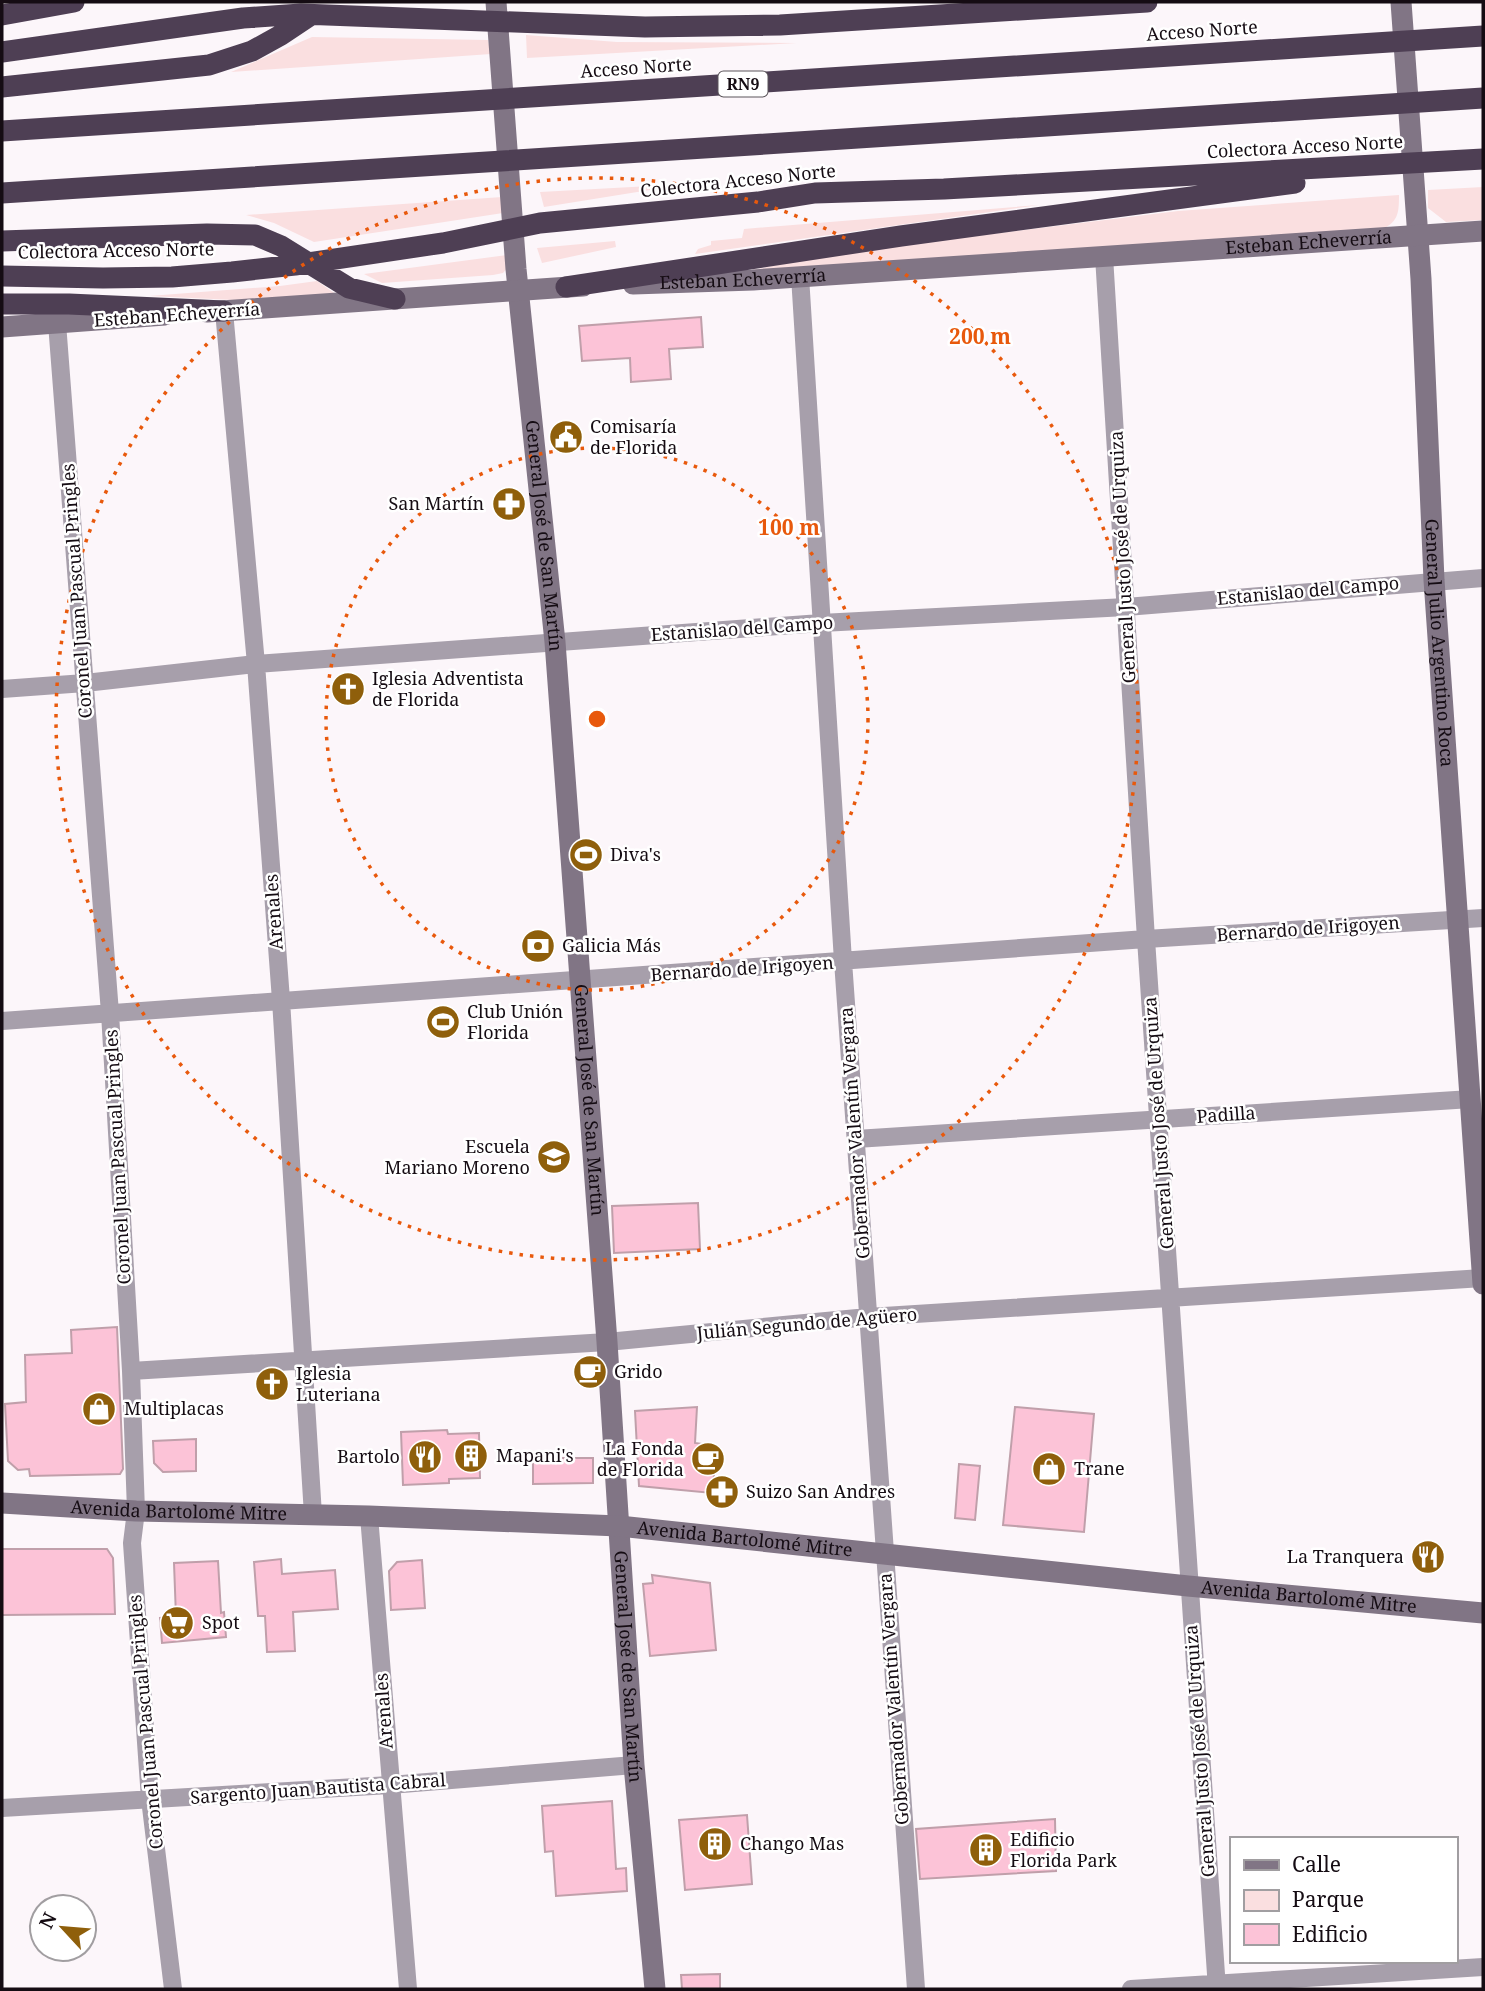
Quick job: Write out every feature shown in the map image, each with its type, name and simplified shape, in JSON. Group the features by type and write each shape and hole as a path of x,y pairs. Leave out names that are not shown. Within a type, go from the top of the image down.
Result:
{"highway":[{"path":"2,15 74,2"},
{"path":"2,87 197,67 228,60 281,35 330,2"},
{"path":"2,52 243,18 301,14 645,27 780,25 1147,2"},
{"name":"Acceso Norte","path":"2,131 1483,36"},
{"path":"2,193 1483,98"},
{"name":"Colectora Acceso Norte","path":"2,276 172,276 244,271 443,243 540,223 758,202 815,193 944,189 1483,159"},
{"path":"1415,163 1483,169"},
{"path":"566,287 901,236 1315,180 1385,165"},
{"path":"2,241 207,234 255,235 281,246 349,288 395,299"},
{"path":"2,304 69,304 224,311"}],"street":[{"name":"General José de San Martín","path":"496,2 518,279 555,642 607,1342 634,1765 654,1989"},
{"name":"General Julio Argentino Roca","path":"1401,2 1418,234 1434,580 1483,1284"},
{"name":"Esteban Echeverría","path":"2,327 349,304 518,279 566,287 800,276 1483,231"},
{"name":"General Justo José de Urquiza","path":"1104,256 1188,1586 1217,1986"},
{"name":"Gobernador Valentín Vergara","path":"800,276 883,1554 916,1989"},
{"name":"Arenales","path":"224,311 256,664 281,1000 313,1515"},
{"name":"Coronel Juan Pascual Pringles","path":"57,323 110,1013 131,1371 136,1511 132,1543 150,1799 173,1989"},
{"name":"Estanislao del Campo","path":"2,689 85,683 256,664 821,623 1126,607 1483,578"},
{"name":"Bernardo de Irigoyen","path":"2,1021 1146,939 1483,918"},
{"name":"Padilla","path":"856,1139 1471,1099"},
{"name":"Julián Segundo de Agüero","path":"131,1371 607,1342 868,1317 1483,1278"},
{"name":"Avenida Bartolomé Mitre","path":"2,1503 136,1511 369,1516 619,1526 1483,1614"},
{"name":"Arenales","path":"369,1516 408,1989"},
{"name":"Sargento Juan Bautista Cabral","path":"2,1808 390,1785 634,1765"},
{"path":"1131,1989 1217,1986 1483,1967"}],"green space":[{"path":"526,35 617,42 797,43 527,58"},
{"path":"312,37 488,40 491,54 231,72"},
{"path":"687,184 544,207 540,192"},
{"path":"1483,187 1483,220 1446,222 1428,208 1428,190"},
{"path":"1399,195 1399,208 1394,221 1379,231 747,271 844,252 1178,211"},
{"path":"502,197 503,213 314,242 274,223 246,215"},
{"path":"1039,205 695,254 698,249 711,245 711,241 742,238 744,229"},
{"path":"615,241 616,247 542,263 537,248"},
{"path":"507,255 509,266 503,273 493,275 382,283 364,274"},
{"path":"317,281 337,295 234,300 149,296 280,286"}],"building":[{"path":"701,317 703,347 669,349 671,379 631,382 630,358 582,361 579,326"},
{"path":"698,1203 700,1249 614,1253 612,1206"},
{"path":"117,1327 123,1469 120,1474 30,1476 29,1469 18,1470 8,1461 5,1404 26,1402 25,1355 72,1353 71,1330"},
{"path":"697,1407 695,1443 717,1446 712,1493 639,1486 635,1411"},
{"name":"Trane","path":"1015,1407 1094,1414 1084,1532 1003,1525"},
{"name":"Bartolo","path":"447,1430 448,1434 479,1433 480,1478 449,1479 449,1483 403,1485 401,1432"},
{"path":"196,1439 196,1471 163,1472 154,1463 153,1441"},
{"path":"533,1458 593,1458 593,1483 533,1484"},
{"path":"959,1464 980,1466 975,1520 955,1518"},
{"path":"2,1549 107,1549 113,1558 115,1614 2,1615"},
{"path":"281,1559 282,1574 335,1570 338,1609 293,1612 295,1651 267,1652 265,1616 258,1616 254,1562"},
{"path":"422,1560 425,1608 391,1610 389,1571 397,1562"},
{"path":"218,1561 221,1613 224,1612 226,1637 162,1643 160,1618 176,1617 174,1563"},
{"path":"652,1575 710,1583 716,1650 650,1656 643,1584 653,1583"},
{"path":"612,1801 616,1869 626,1868 627,1891 556,1896 553,1851 545,1852 542,1806"},
{"name":"Chango Mas","path":"747,1815 752,1884 685,1890 679,1820"},
{"name":"Edificio Florida Park","path":"1055,1819 1056,1871 920,1879 916,1829"},
{"path":"720,1974 720,1989 682,1989 681,1975"}],"place":[{"name":"Comisaría de Florida","path":"566,437"},
{"name":"San Martín","path":"509,504"},
{"name":"Iglesia Adventista de Florida","path":"348,689"},
{"name":"Diva's","path":"586,855"},
{"name":"Galicia Más","path":"538,946"},
{"name":"Club Unión Florida","path":"443,1022"},
{"name":"Escuela Mariano Moreno","path":"554,1157"},
{"name":"Grido","path":"590,1372"},
{"name":"Iglesia Luteriana","path":"272,1384"},
{"name":"Multiplacas","path":"99,1409"},
{"name":"Mapani's","path":"471,1456"},
{"name":"Bartolo","path":"425,1457"},
{"name":"La Fonda de Florida","path":"708,1459"},
{"name":"Trane","path":"1049,1469"},
{"name":"Suizo San Andres","path":"722,1492"},
{"name":"La Tranquera","path":"1428,1557"},
{"name":"Spot","path":"177,1623"},
{"name":"Chango Mas","path":"715,1844"},
{"name":"Edificio Florida Park","path":"986,1850"}]}
